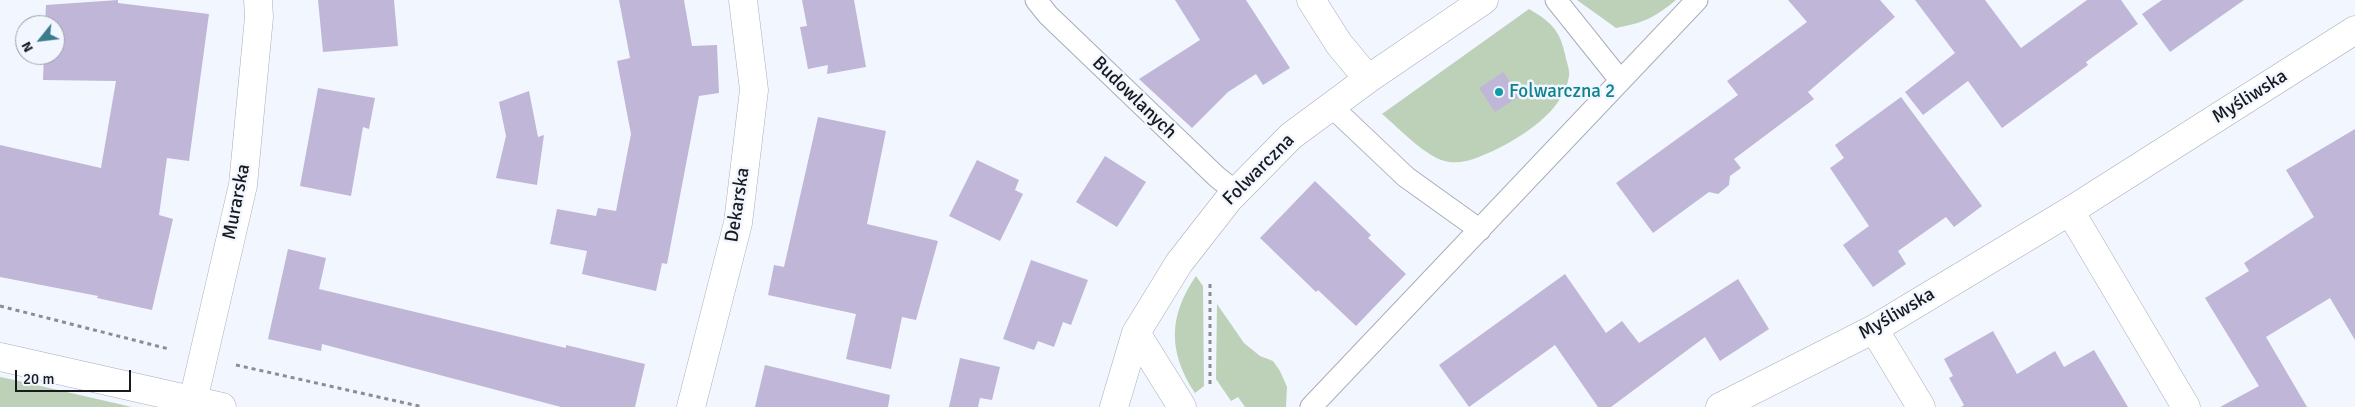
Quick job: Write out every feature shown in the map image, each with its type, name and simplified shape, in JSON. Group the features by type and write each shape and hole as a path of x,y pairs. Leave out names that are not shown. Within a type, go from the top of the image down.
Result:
{"street":[{"name":"Murarska","path":"193,401 243,185 259,18 258,0"},
{"name":"Dekarska","path":"691,407 738,223 754,90 743,0"},
{"path":"1311,0 1339,44 1368,79"},
{"name":"Folwarczna","path":"1114,407 1136,333 1179,263 1236,192 1291,136 1368,79 1484,0"},
{"name":"Myśliwska","path":"1720,407 1874,329 2070,211 2355,30"},
{"path":"2070,211 2186,407"},
{"path":"1874,329 1921,407"},
{"path":"1136,333 1182,407"},
{"path":"0,357 222,407"}],"lane":[{"name":"Budowlanych","path":"1036,0 1055,22 1217,178 1236,192"},
{"path":"1556,0 1620,80"},
{"path":"1311,407 1697,0"},
{"path":"1331,106 1406,177 1480,230"}],"path":[{"path":"1209,281 1210,382"}],"green space":[{"path":"1577,0 1676,0 1648,19 1616,28"},
{"path":"1529,9 1548,22 1557,32 1563,46 1569,76 1559,101 1540,121 1528,130 1504,145 1477,158 1461,162 1449,162 1441,160 1423,149 1382,114"},
{"path":"1196,276 1203,286 1204,386 1195,393 1180,363 1176,349 1175,334 1180,306"},
{"path":"1217,304 1244,343 1260,356 1273,361 1280,371 1287,387 1286,407 1245,407 1238,397 1231,401 1216,379"},
{"path":"0,377 10,379 132,407 0,407"}],"building":[{"path":"118,0 118,3 209,14 189,161 167,158 159,215 173,219 152,310 97,298 98,296 0,277 0,145 101,168 116,81 43,80 44,65 65,65 65,15 46,15 46,5"},
{"path":"318,0 394,0 398,46 323,52"},
{"path":"619,0 684,0 692,46 717,45 719,93 699,96 667,264 662,263 656,291 582,274 587,251 550,244 557,209 596,216 598,208 616,211 631,134 617,61 630,58"},
{"path":"802,0 854,0 866,67 827,74 828,65 808,69 800,27 807,26"},
{"path":"1175,0 1246,0 1290,68 1263,85 1256,74 1228,92 1192,128 1139,79 1200,40"},
{"path":"1788,0 1880,0 1895,17 1808,92 1814,99 1734,159 1741,168 1730,176 1729,185 1718,194 1709,192 1653,233 1616,183 1738,95 1727,81 1807,22"},
{"path":"1915,0 1985,0 2021,48 2087,0 2121,0 2138,24 2086,62 2088,65 2002,128 1968,81 1923,115 1905,92 1955,53"},
{"path":"2162,0 2244,0 2170,52 2142,14"},
{"name":"Folwarczna 2","path":"1503,72 1520,96 1495,112 1479,88"},
{"path":"318,88 375,98 369,129 363,127 351,196 300,186"},
{"path":"529,91 538,137 544,135 537,185 496,178 506,136 499,102"},
{"path":"1901,97 1982,206 1954,227 1946,217 1898,251 1906,264 1873,287 1843,245 1869,226 1830,168 1844,158 1835,145"},
{"path":"818,117 886,131 867,224 938,241 916,320 902,317 891,369 846,359 856,314 768,295 774,265 784,267"},
{"path":"2355,129 2355,340 2330,298 2266,337 2307,407 2220,407 2259,386 2205,298 2249,271 2244,263 2314,217 2286,170"},
{"path":"1105,156 1146,182 1117,227 1076,202"},
{"path":"977,160 1019,180 1015,190 1023,194 1000,241 949,216"},
{"path":"1315,181 1371,235 1368,238 1406,274 1356,326 1318,290 1316,292 1260,238"},
{"path":"288,249 326,258 319,289 566,348 566,345 645,364 635,407 561,407 322,344 321,351 268,339"},
{"path":"1031,260 1088,280 1071,325 1063,322 1054,347 1038,341 1034,350 1003,339"},
{"path":"1565,274 1606,333 1622,321 1639,343 1738,279 1769,329 1720,361 1705,337 1611,407 1598,407 1555,345 1469,407 1439,365"},
{"path":"1993,331 2017,374 2055,351 2064,367 2094,350 2128,407 1961,407 1964,405 1949,378 1953,376 1944,359"},
{"path":"960,358 1000,367 992,400 980,398 978,407 949,407"},
{"path":"765,365 890,395 888,407 755,407"}],"place":[{"name":"Folwarczna 2","path":"1499,92"}]}
